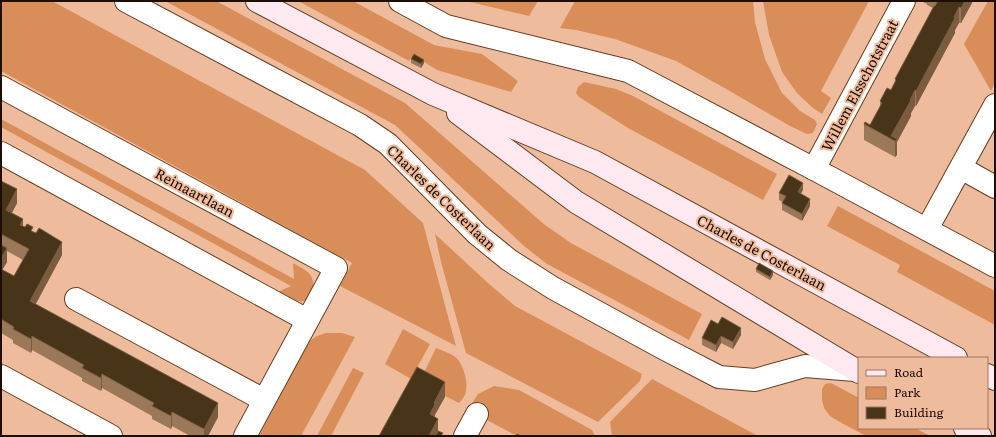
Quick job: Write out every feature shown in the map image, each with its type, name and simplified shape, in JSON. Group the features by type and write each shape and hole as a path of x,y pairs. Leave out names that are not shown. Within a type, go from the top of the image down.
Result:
{"main road":[{"name":"Charles de Costerlaan","path":"257,1 433,94 595,162 954,357"},
{"name":"Charles de Costerlaan","path":"433,94 576,202 857,371"},
{"path":"967,429 980,436"}],"street":[{"name":"Charles de Costerlaan","path":"126,1 360,125 388,144 477,234 510,260 553,288 719,377 755,380 805,366 857,371"},
{"path":"400,1 446,26 628,71 928,229 995,266"},
{"name":"Willem Elsschotstraat","path":"814,169 904,1"},
{"name":"Reinaartlaan","path":"1,87 336,268 245,436"},
{"path":"928,229 995,105"},
{"path":"1,153 308,320"},
{"path":"961,168 995,187"},
{"path":"76,299 264,400"},
{"path":"1,376 111,436"},
{"path":"465,436 477,414"}],"green space":[{"path":"1,1 52,1 365,170 423,223 456,346 340,286 352,263 1,71"},
{"path":"165,1 216,1 405,103 545,225 571,243 702,314 689,340 547,264 524,246 395,125"},
{"path":"298,1 353,1 434,45 482,54 518,81 511,92 437,70 413,55 409,61"},
{"path":"466,1 538,1 529,16"},
{"path":"575,1 753,1 755,22 765,59 782,93 800,111 815,120 817,124 813,133 807,134 790,126 676,61 615,39 560,28"},
{"path":"763,1 869,1 821,91 831,98 822,114 797,93 782,72 769,35"},
{"path":"988,1 995,1 995,83 991,91 964,44"},
{"path":"584,82 616,89 633,96 777,174 763,200 628,128 579,97 576,93 578,87"},
{"path":"1,119 294,279 293,263 301,267 310,274 314,286 306,300 303,301 292,299 278,292 291,286 1,127"},
{"path":"838,206 995,291 995,325 897,272 900,265 827,226"},
{"path":"435,234 515,306 642,374 640,381 598,422 466,353 441,262"},
{"path":"403,329 430,344 411,379 385,364"},
{"path":"326,333 342,333 355,337 301,436 259,436 308,342 317,336"},
{"path":"436,348 458,359 463,369 466,380 466,390 465,395 459,403 419,383"},
{"path":"353,368 364,373 331,436 317,436"},
{"path":"652,379 758,436 612,436 610,422"},
{"path":"831,383 858,397 858,429 917,429 930,436 866,436 830,416 824,408 822,400 822,389 825,384"},
{"path":"494,386 519,390 592,430 595,436 517,436 468,410 478,394"}],"building":[{"path":"938,1 965,1 961,8 959,7 954,17 955,18 891,136 897,139 895,141 864,124 865,122 870,125 882,103 880,101 887,88 891,90 896,80 895,79"},
{"path":"414,54 424,60 421,64 411,59"},
{"path":"789,175 803,183 798,192 810,199 802,214 782,203 786,196 779,193"},
{"path":"1,181 17,189 6,210 23,219 20,225 25,227 27,224 33,227 31,231 36,233 39,228 62,242 30,301 218,403 204,429 172,412 171,416 152,406 154,403 102,374 101,378 82,368 84,365 32,336 31,339 13,329 14,327 1,319 1,269 14,276 29,249 1,234"},
{"path":"1,245 7,248 1,258"},
{"path":"759,263 773,271 770,277 756,269"},
{"path":"722,317 741,328 733,342 721,336 716,345 702,338 711,320 718,324"},
{"path":"417,367 445,382 430,414 438,419 429,436 379,436"},
{"path":"438,431 443,433 441,436 436,436"}]}
